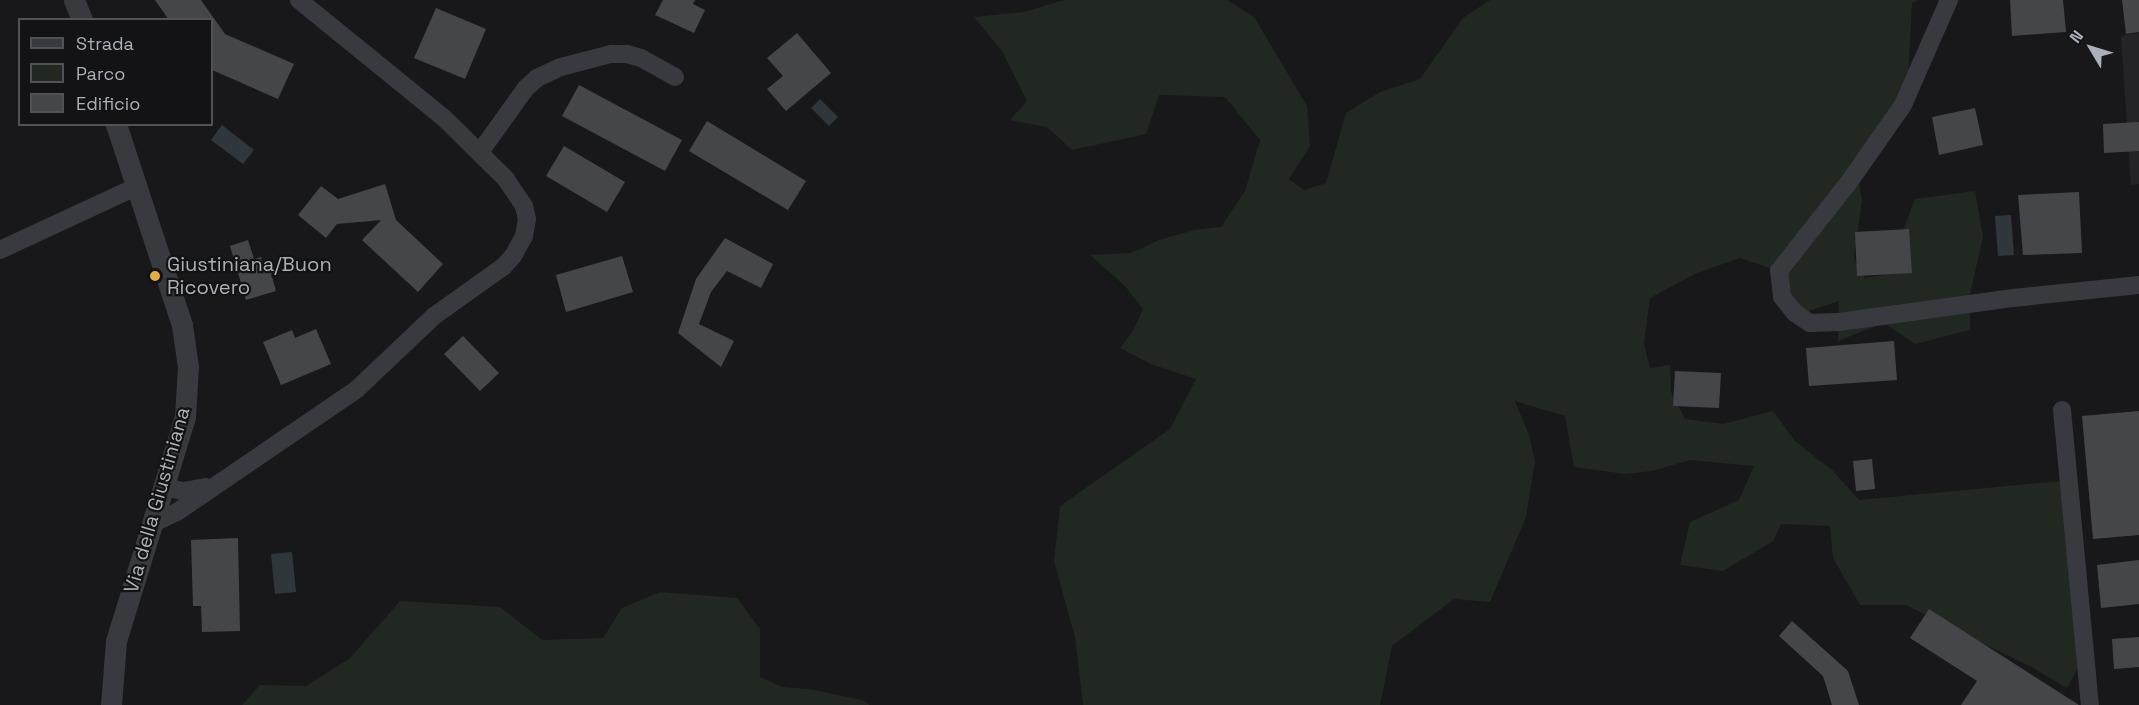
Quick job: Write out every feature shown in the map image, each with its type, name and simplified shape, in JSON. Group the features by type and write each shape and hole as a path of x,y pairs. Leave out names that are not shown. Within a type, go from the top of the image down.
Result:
{"street":[{"path":"152,524 177,512 350,395 374,375 434,316 489,277 513,256 526,226 524,206 507,179 480,152 444,118 299,0"},
{"path":"1949,0 1903,105 1849,182 1779,271 1782,297 1795,313 1810,323 1839,322 2013,298 2139,285"},
{"path":"480,152 526,88 537,78 561,67 611,54 627,54 641,58 675,77"},
{"name":"Via della Giustiniana","path":"111,705 116,641 185,417 188,367 182,325 117,126"},
{"path":"0,250 136,187"},
{"path":"2062,410 2090,705"},
{"path":"165,487 183,491 211,487"}],"shaded area":[{"path":"2139,33 2139,184 2131,185 2121,36"},
{"path":"820,99 838,117 829,126 811,108"},
{"path":"222,125 254,150 243,164 211,140"},
{"path":"2011,215 2014,255 1998,256 1995,216"},
{"path":"292,552 296,592 275,594 271,554"}],"green space":[{"path":"1064,0 1227,0 1254,17 1307,106 1310,146 1289,179 1304,190 1326,183 1346,113 1380,92 1420,79 1463,18 1490,0 1918,0 1912,3 1907,99 1857,171 1862,200 1854,258 1865,278 1902,272 1898,244 1915,199 1975,191 1983,237 1970,294 1970,330 1915,344 1884,323 1838,341 1839,301 1796,315 1779,271 1740,258 1697,273 1650,298 1644,343 1650,368 1670,365 1671,392 1685,419 1723,424 1773,411 1795,441 1833,471 1859,500 2062,481 2080,665 2067,688 2033,668 1906,605 1860,605 1833,558 1830,526 1781,524 1773,541 1723,571 1680,565 1690,522 1739,500 1754,466 1690,460 1652,471 1625,474 1574,467 1565,416 1515,401 1529,435 1535,461 1526,517 1490,602 1454,599 1392,646 1380,705 1083,705 1075,637 1054,561 1060,506 1170,429 1196,379 1151,364 1120,348 1133,331 1143,309 1125,286 1090,255 1131,253 1159,240 1194,230 1221,227 1245,191 1260,140 1225,97 1159,95 1146,134 1072,150 1047,127 1010,120 1027,101 1002,51 974,17 1024,12"},
{"path":"660,592 737,598 760,629 760,677 782,687 809,689 862,700 870,705 242,705 260,685 306,686 349,659 400,601 500,607 542,640 603,638 622,608"}],"building":[{"path":"155,0 201,0 225,34 294,64 278,99 213,70 213,18 168,18"},
{"path":"663,0 695,0 693,4 705,10 694,33 655,15"},
{"path":"2010,0 2063,0 2066,32 2012,36"},
{"path":"2122,0 2139,0 2139,32 2126,34"},
{"path":"436,8 486,29 465,79 414,58"},
{"path":"797,33 831,73 786,111 767,89 783,76 767,58"},
{"path":"579,85 682,140 665,171 562,116"},
{"path":"1975,108 1983,145 1939,155 1932,117"},
{"path":"707,121 806,181 788,210 689,151"},
{"path":"2139,122 2139,151 2104,153 2103,124"},
{"path":"564,146 625,182 607,212 546,176"},
{"path":"385,184 396,220 443,264 418,292 362,240 381,220 337,224 326,238 298,215 321,186 338,199"},
{"path":"2079,192 2082,253 2023,255 2018,195"},
{"path":"1909,229 1912,273 1857,276 1855,232"},
{"path":"725,238 773,264 761,288 727,271 711,292 699,324 734,341 721,367 678,333 696,279"},
{"path":"248,240 254,259 261,257 265,271 270,269 276,291 246,300 230,246"},
{"path":"622,256 633,292 566,312 556,275"},
{"path":"316,329 331,364 281,385 263,342 292,330 295,338"},
{"path":"463,336 499,373 480,391 444,354"},
{"path":"1894,341 1897,380 1809,386 1806,348"},
{"path":"1675,371 1721,373 1719,408 1673,406"},
{"path":"2139,411 2139,535 2093,539 2082,416"},
{"path":"1872,459 1875,489 1856,491 1853,461"},
{"path":"238,538 240,631 202,632 201,606 193,606 191,540"},
{"path":"2139,560 2139,604 2101,608 2097,565"},
{"path":"1929,609 2079,705 1961,705 1977,681 1910,638"},
{"path":"1792,621 1848,671 1859,705 1832,705 1823,676 1779,636"},
{"path":"2139,637 2139,667 2114,669 2112,639"}],"place":[{"name":"Giustiniana/Buon Ricovero","path":"155,276"}]}
